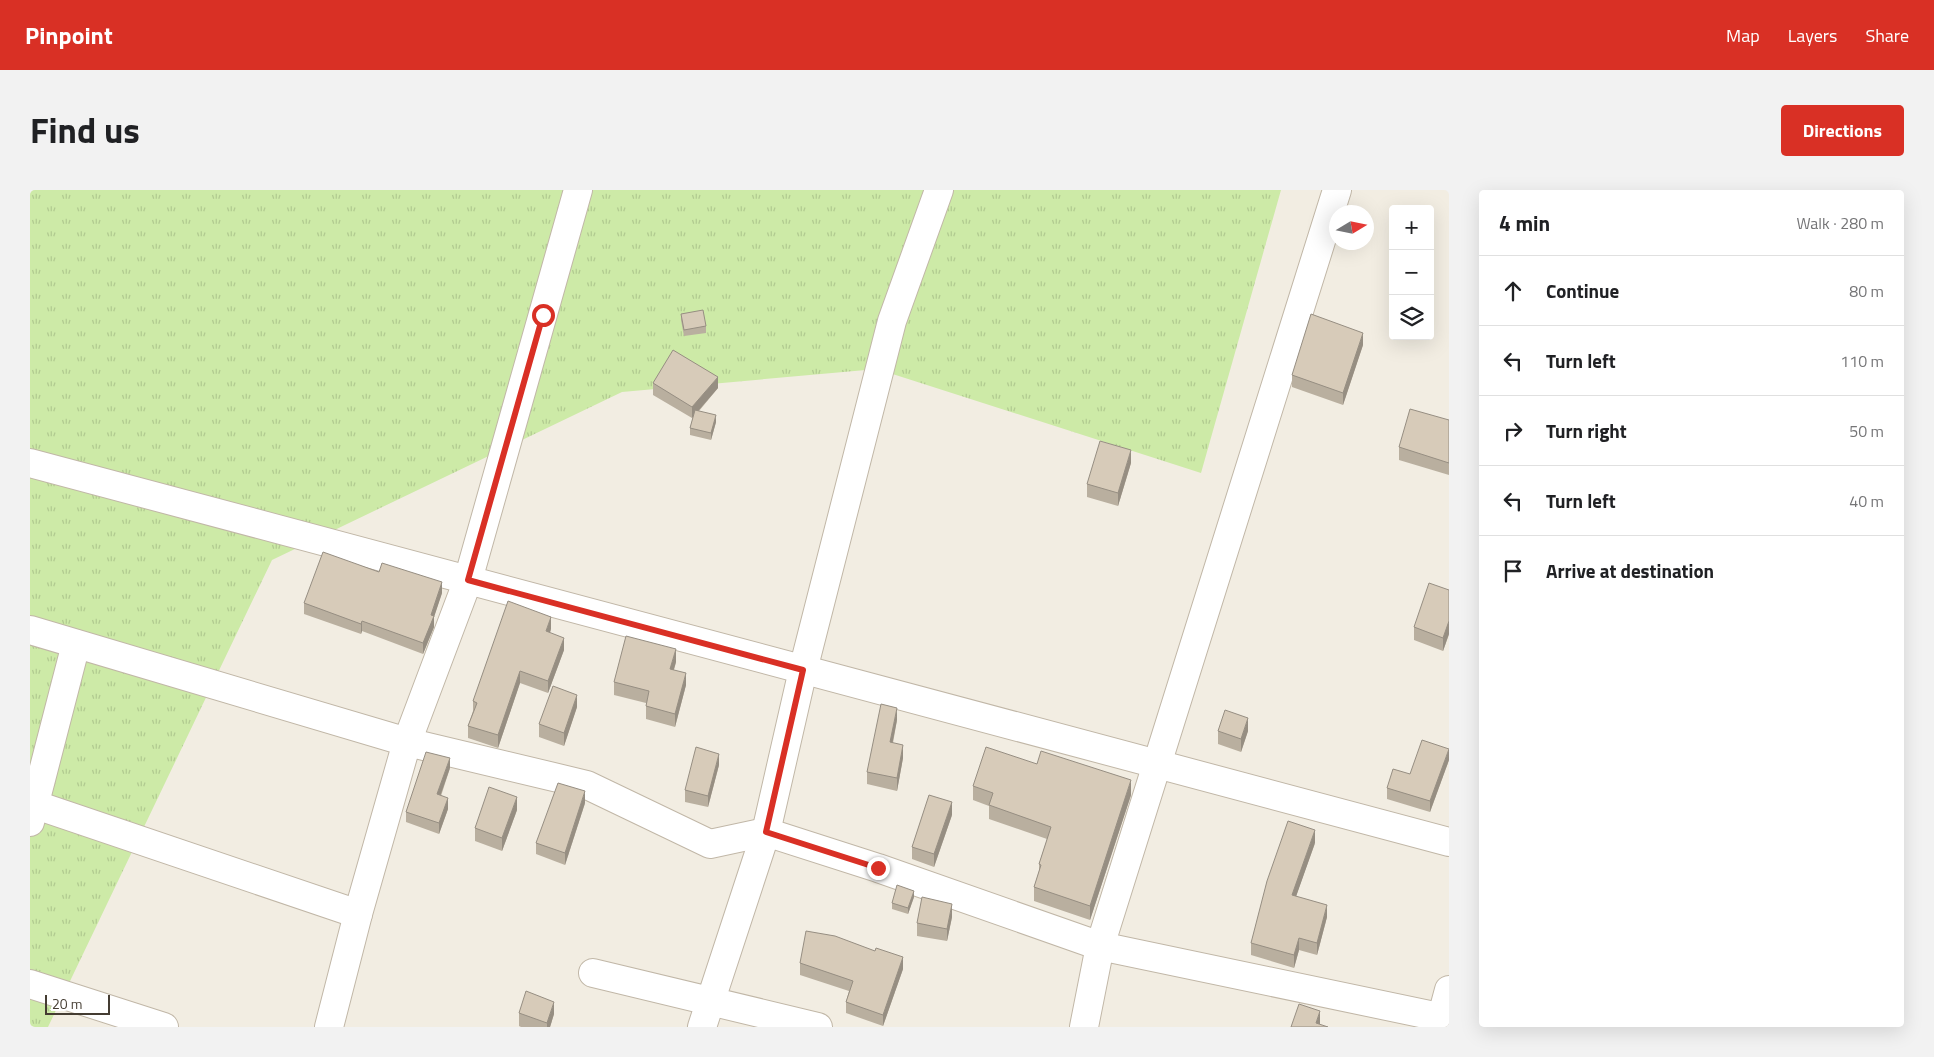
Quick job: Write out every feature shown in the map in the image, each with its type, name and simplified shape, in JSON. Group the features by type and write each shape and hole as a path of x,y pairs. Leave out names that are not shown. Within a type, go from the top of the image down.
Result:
{"street":[{"path":"329,1027 358,914 407,742 468,580 578,190"},
{"path":"702,1027 766,832 803,670 892,321 939,190"},
{"path":"1084,1027 1100,946 1155,764 1337,190"},
{"path":"30,463 1449,842"},
{"path":"30,630 407,742 587,785 710,844 766,832 1100,946 1443,1021 1449,990"},
{"path":"76,644 32,810 358,914"},
{"path":"593,973 818,1027"},
{"path":"30,984 164,1027"}],"green space":[{"path":"30,190 1281,190 1201,473 877,369 622,392 272,560 48,1027 30,1027"}],"building":[{"path":"703,310 706,326 684,330 681,314"},
{"path":"1311,314 1363,333 1343,393 1292,375"},
{"path":"673,350 718,377 692,407 653,383"},
{"path":"1410,409 1449,420 1449,463 1399,447"},
{"path":"695,410 716,415 711,433 690,428"},
{"path":"1100,441 1131,450 1118,493 1087,484"},
{"path":"323,552 379,572 382,563 442,582 431,615 434,616 423,643 362,621 361,624 304,603"},
{"path":"1429,583 1449,590 1449,621 1443,638 1414,627"},
{"path":"508,601 551,617 546,631 564,638 548,681 520,671 498,735 468,726 477,703 473,701"},
{"path":"626,636 676,649 670,669 686,673 675,714 646,706 649,691 614,682"},
{"path":"553,686 577,695 564,733 539,724"},
{"path":"881,704 897,708 890,742 903,745 897,778 867,772"},
{"path":"1225,710 1248,718 1241,739 1218,731"},
{"path":"1422,740 1449,749 1430,801 1387,788 1393,769 1410,774"},
{"path":"696,747 719,754 708,796 685,790"},
{"path":"986,747 1037,764 1041,751 1131,780 1090,906 1034,887 1051,827 989,805 993,793 973,786"},
{"path":"426,752 450,758 437,794 448,798 439,823 406,812"},
{"path":"558,783 585,791 565,853 536,843"},
{"path":"489,787 517,797 502,838 475,828"},
{"path":"929,795 952,802 934,854 912,847"},
{"path":"1288,821 1315,830 1292,895 1327,905 1317,943 1299,938 1294,955 1251,943 1267,881"},
{"path":"897,885 914,891 908,908 892,903"},
{"path":"922,897 952,904 947,929 917,923"},
{"path":"806,931 835,936 875,951 876,948 903,957 883,1015 846,1002 853,981 800,963"},
{"path":"526,991 554,1002 547,1023 519,1013"},
{"path":"1299,1004 1320,1011 1316,1023 1328,1027 1291,1027"}],"route":[{"path":"543,315 468,580 803,670 766,832 878,868"}]}
